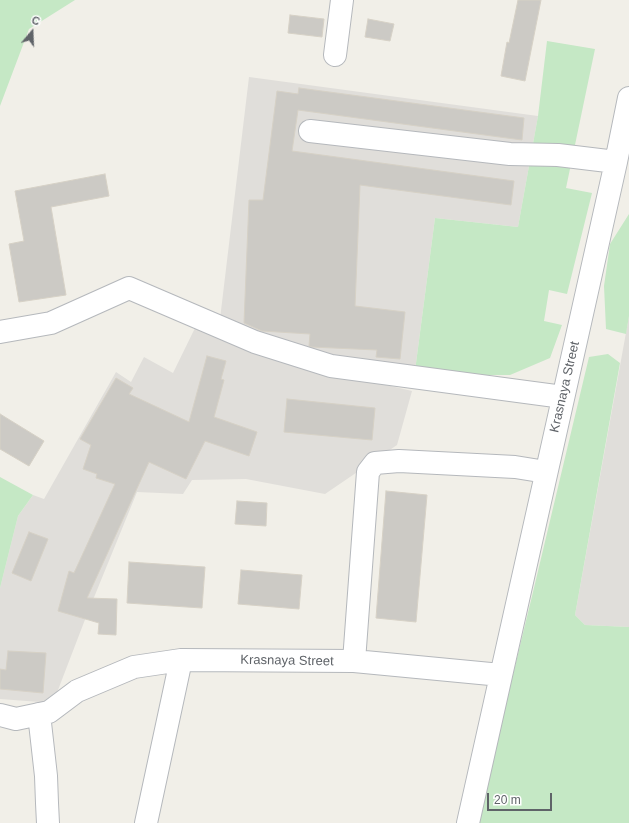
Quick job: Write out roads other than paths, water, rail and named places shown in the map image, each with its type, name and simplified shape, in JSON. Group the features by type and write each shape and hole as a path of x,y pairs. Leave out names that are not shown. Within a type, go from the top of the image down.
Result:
{"street":[{"path":"335,56 342,0"},
{"name":"Krasnaya Street","path":"468,823 629,98"},
{"path":"310,131 510,154 558,155 616,162"},
{"path":"0,332 51,323 129,288 255,342 331,366 563,397"},
{"path":"354,661 368,472 375,463 399,461 515,467 546,472"},
{"path":"146,823 181,660"},
{"name":"Krasnaya Street","path":"0,715 16,719 49,712 77,692 134,667 181,660 354,661 501,676"},
{"path":"39,714 46,776 48,823"}]}
